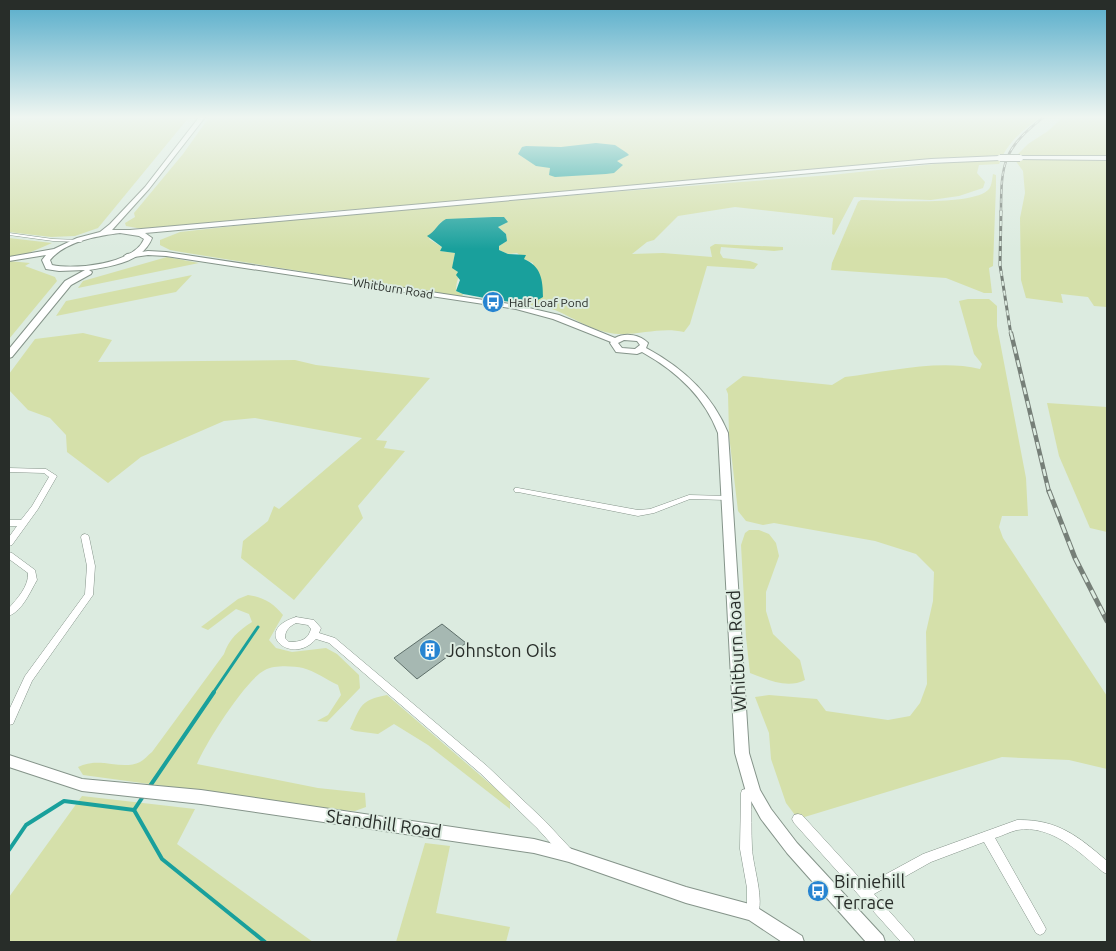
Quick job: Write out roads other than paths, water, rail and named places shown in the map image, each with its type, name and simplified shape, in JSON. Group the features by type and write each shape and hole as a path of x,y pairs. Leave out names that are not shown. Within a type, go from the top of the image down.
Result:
{"main road":[{"path":"13,259 57,249 101,234 117,221 169,160"},
{"path":"84,239 112,232 194,227 873,166 962,160"},
{"path":"117,221 117,226 146,236 149,241"},
{"path":"9,355 68,283 83,274 145,248 153,236 164,232 194,227"},
{"name":"Whitburn Road","path":"149,241 152,250 166,254"},
{"path":"49,267 46,260 57,249"},
{"name":"Whitburn Road","path":"128,256 148,253 166,254 516,307 556,317 616,340 623,337 639,339 644,343 642,350 668,365 715,411 723,433 742,753 753,792 766,814 792,848 877,942"},
{"path":"13,259 38,262 60,270 81,270 109,263"},
{"path":"60,270 66,275 68,283"},
{"path":"616,340 614,346 619,350 632,352 642,350"},
{"name":"Standhill Road","path":"9,761 82,785 221,800 534,846 569,855 686,895 753,913 796,942"}],"street":[{"path":"9,234 53,240 84,239"},
{"path":"53,240 59,244 57,249"},
{"path":"9,470 46,471 53,476 23,524 9,542"},
{"path":"518,490 638,513 651,512 689,497 727,498"},
{"path":"9,523 23,524"},
{"path":"9,721 28,679 89,595 91,566 85,537"},
{"path":"9,555 32,572 33,580 29,590 9,613"},
{"path":"314,635 332,640 496,781 546,829 569,855"},
{"path":"753,792 746,793 746,849 753,888 753,913"},
{"path":"798,818 909,942"},
{"path":"864,893 927,858 1017,825 1032,823 1067,836 1107,868"},
{"path":"987,836 1040,929"}],"water":[{"path":"528,160 618,160 623,165 614,173 555,177 549,175 550,168 536,166"},
{"name":"Half Loaf Pond","path":"504,217 508,222 498,227 506,234 507,241 499,246 499,250 508,254 526,255 524,259 530,262 540,274 543,297 527,302 516,302 463,294 456,291 460,280 456,275 458,272 452,268 455,253 440,251 442,247 427,236 446,219"}],"waterway":[{"path":"213,693 258,627"},
{"path":"150,786 214,692"},
{"path":"134,810 144,795"},
{"path":"9,850 26,825 64,801 134,810"},
{"path":"134,810 162,859 265,942"}],"railway":[{"path":"1001,211 1002,180 1007,160"},
{"path":"1001,211 1000,265 1011,335"},
{"path":"1011,333 1049,492"},
{"path":"1049,491 1075,558 1107,621"}],"place":[{"name":"Half Loaf Pond","path":"493,302"},
{"name":"Johnston Oils","path":"430,650"},
{"name":"Birniehill Terrace","path":"818,891"}]}
